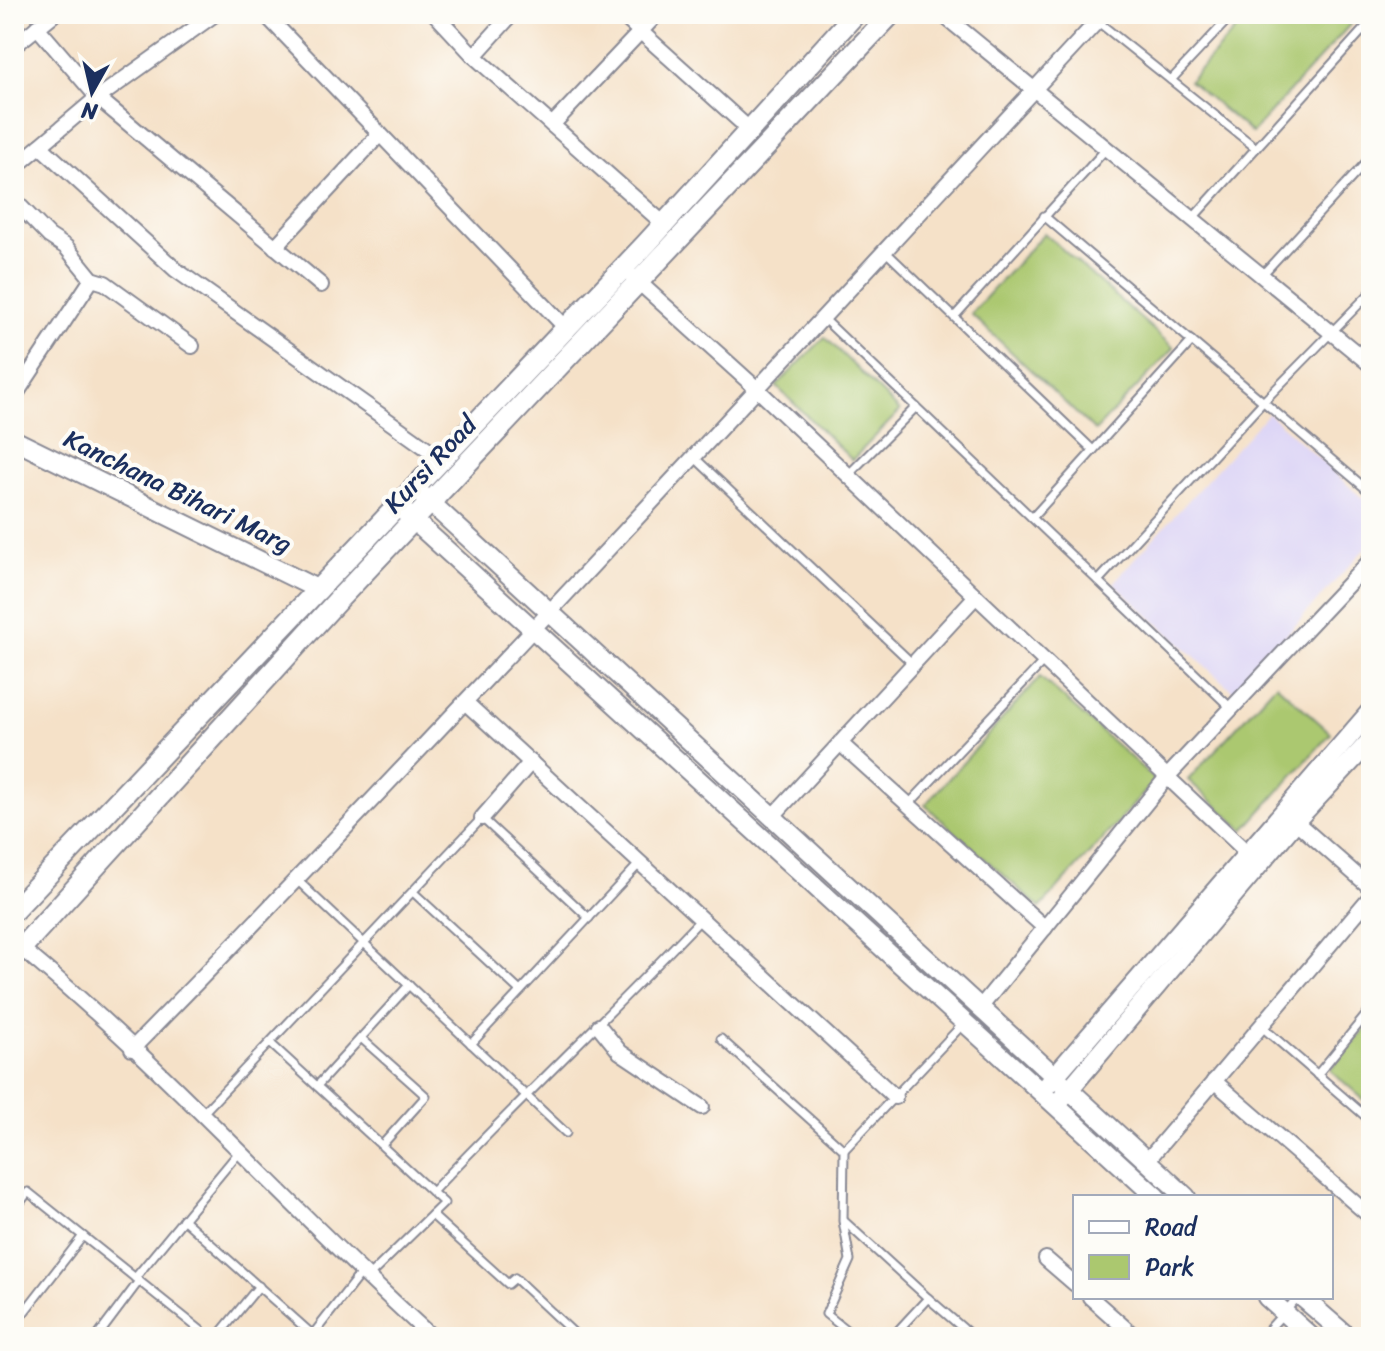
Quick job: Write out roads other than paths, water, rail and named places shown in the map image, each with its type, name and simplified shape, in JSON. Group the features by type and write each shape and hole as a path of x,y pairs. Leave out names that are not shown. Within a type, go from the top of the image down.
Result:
{"main road":[{"name":"Kursi Road","path":"422,495 442,459 664,224 855,14"},
{"name":"Kursi Road","path":"18,952 406,512 639,282 891,14"},
{"name":"Kursi Road","path":"18,897 319,590 406,512"}],"street":[{"path":"14,46 54,14"},
{"path":"14,168 98,98 215,14"},
{"path":"265,14 566,328"},
{"path":"435,14 474,56 664,224"},
{"path":"474,56 512,14"},
{"path":"621,14 750,130"},
{"path":"552,125 657,14"},
{"path":"942,14 1371,365"},
{"path":"132,1049 465,702 1100,18"},
{"path":"37,27 98,98 321,285"},
{"path":"275,247 380,134"},
{"path":"40,146 176,270 442,459"},
{"path":"14,200 49,236 66,247 92,279 105,283 192,346"},
{"path":"623,268 757,389 1253,859"},
{"path":"14,397 92,279"},
{"name":"Kanchana Bihari Marg","path":"14,440 319,590"},
{"path":"422,495 1184,1195"},
{"path":"406,512 1154,1195"},
{"path":"979,1009 1167,777 1371,560"},
{"path":"771,818 976,596"},
{"path":"465,702 895,1097"},
{"path":"1047,1099 1068,1091 1371,711"},
{"path":"840,743 1045,928"},
{"path":"1047,1099 1054,1078 1253,859 1368,748"},
{"path":"482,818 531,762"},
{"path":"1295,821 1371,888"},
{"path":"1146,1162 1371,896"},
{"path":"18,952 203,1113 364,1276 432,1337"},
{"path":"599,1026 620,1052 702,1107"},
{"path":"1214,1081 1371,1217"},
{"path":"1046,1259 1073,1282"},
{"path":"1092,1299 1127,1335"},
{"path":"1269,1299 1311,1337"},
{"path":"1302,1299 1348,1337"}],"lane":[{"path":"1171,80 1233,14"},
{"path":"1100,18 1256,148"},
{"path":"1192,219 1371,21"},
{"path":"954,317 1107,148"},
{"path":"1262,275 1371,157"},
{"path":"1044,216 1371,493"},
{"path":"885,251 1093,450"},
{"path":"1098,581 1263,402 1371,292"},
{"path":"823,318 1231,708"},
{"path":"1032,518 1192,341"},
{"path":"848,475 916,407"},
{"path":"694,457 913,664"},
{"path":"908,805 1044,661"},
{"path":"203,1113 362,941 482,818 589,918"},
{"path":"471,1044 640,863"},
{"path":"297,880 566,1133"},
{"path":"413,892 520,991"},
{"path":"432,1192 524,1094 599,1026 701,919"},
{"path":"317,1086 409,985"},
{"path":"1317,1075 1371,1009"},
{"path":"855,1337 826,1314 850,1260 843,1221 844,1150 963,1024"},
{"path":"1261,1026 1371,1121"},
{"path":"361,1038 426,1096 382,1145"},
{"path":"721,1039 844,1150"},
{"path":"183,1219 312,1336 364,1276 444,1203 270,1043"},
{"path":"97,1337 183,1219 239,1152"},
{"path":"14,1210 28,1192 209,1337"},
{"path":"432,1215 508,1284 515,1278 578,1337"},
{"path":"843,1221 973,1337"},
{"path":"14,1325 83,1236"},
{"path":"217,1337 259,1286"},
{"path":"892,1337 928,1298"},
{"path":"1262,1337 1298,1299"}]}
